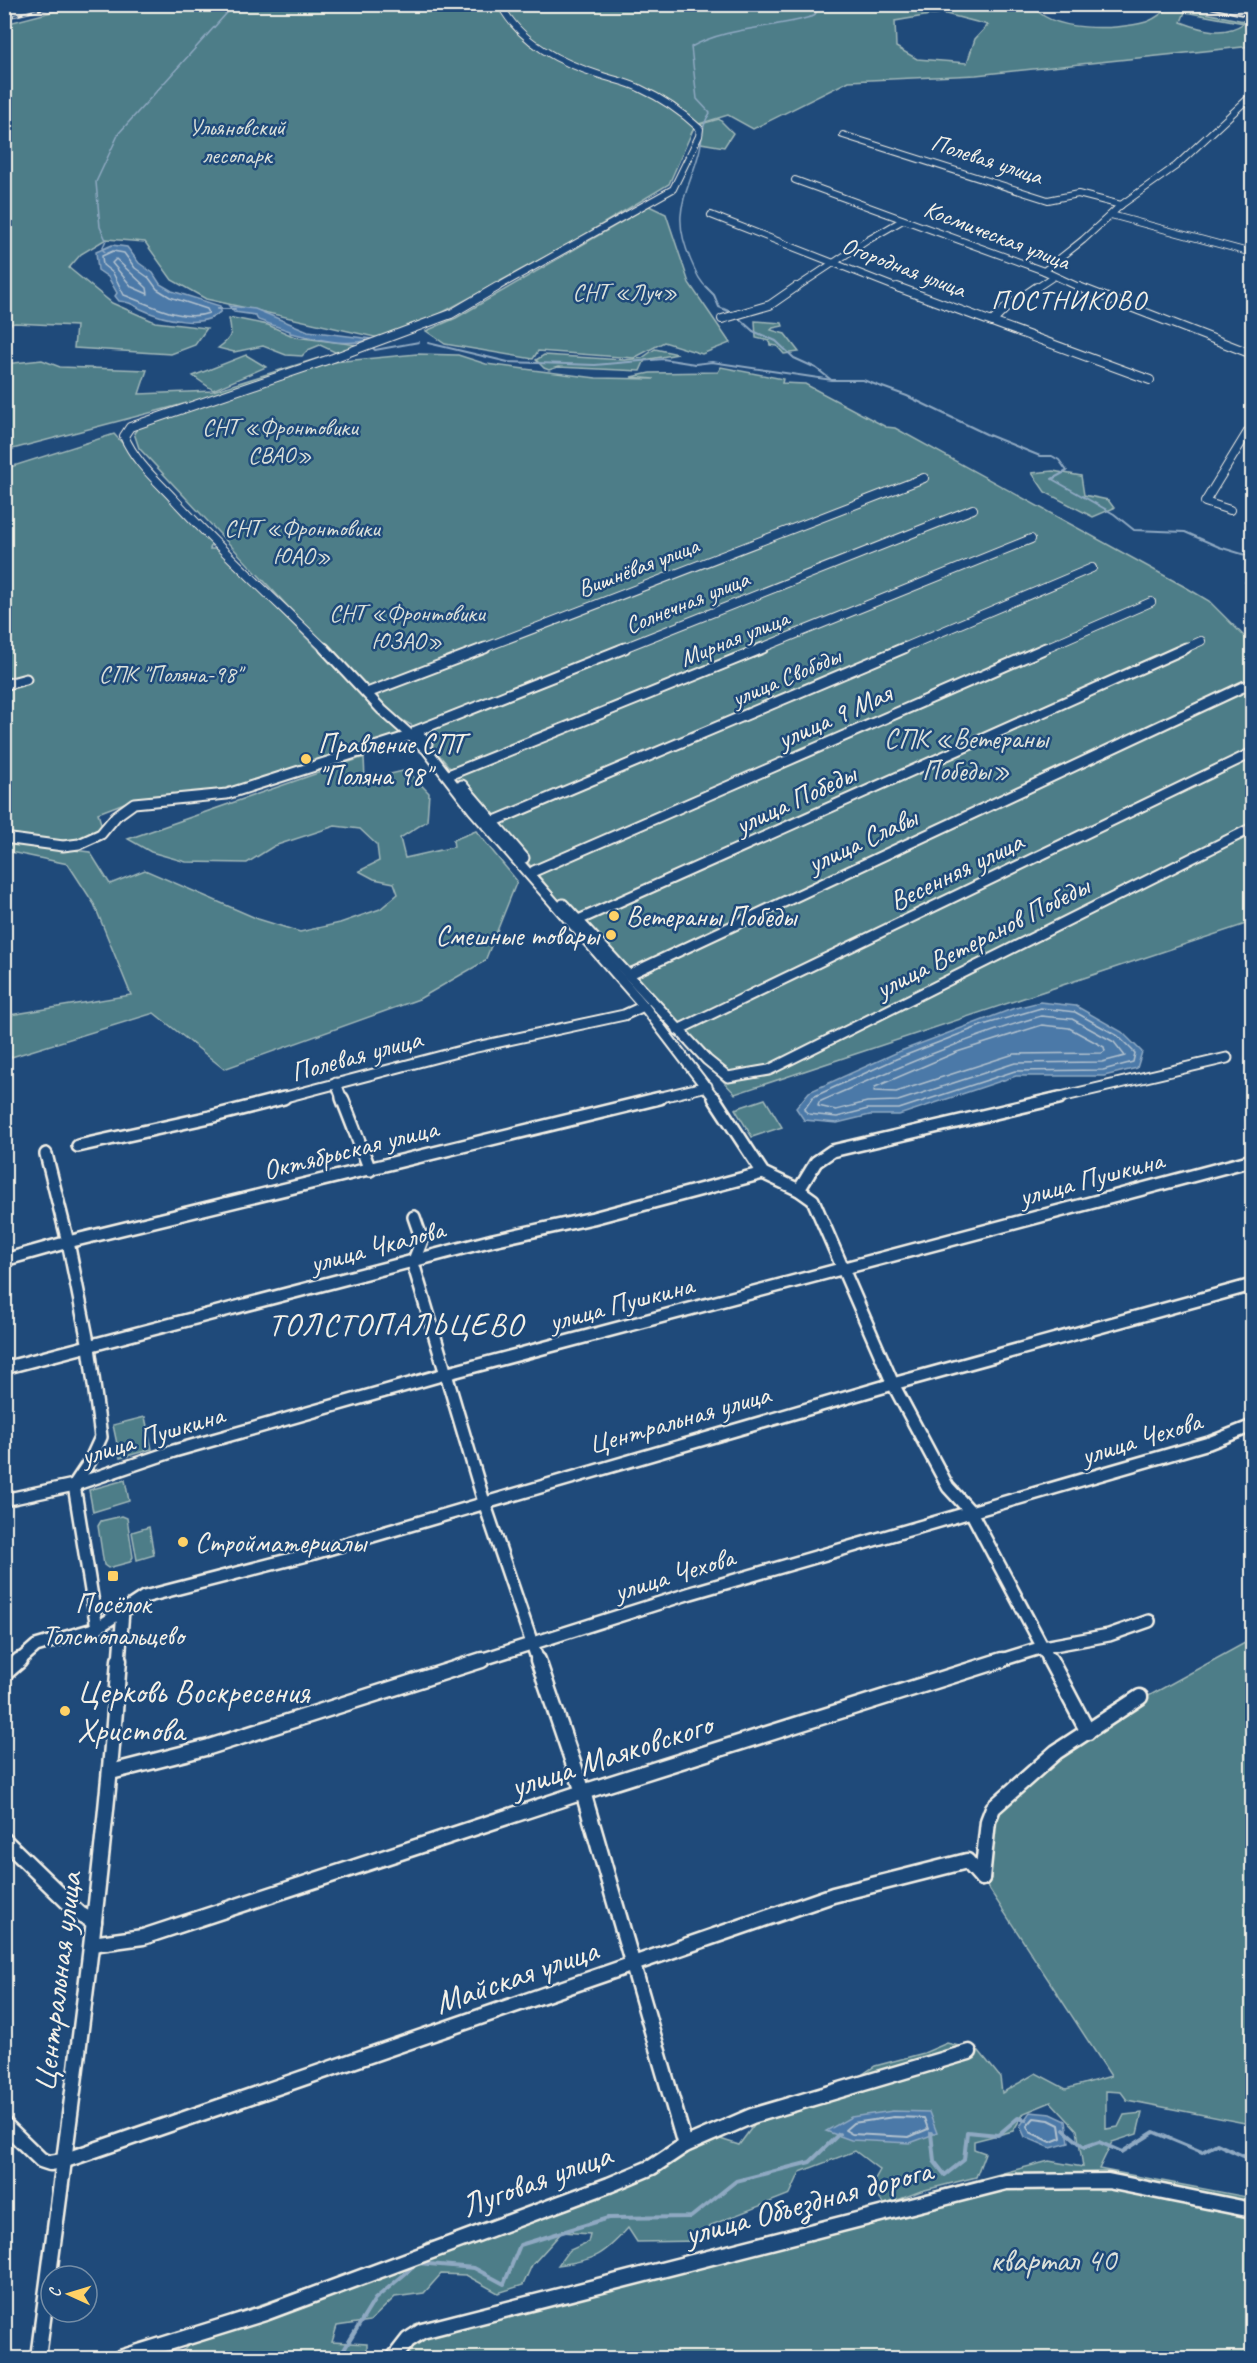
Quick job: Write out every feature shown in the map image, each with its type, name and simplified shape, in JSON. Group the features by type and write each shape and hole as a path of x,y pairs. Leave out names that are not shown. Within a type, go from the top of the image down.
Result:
{"main road":[{"path":"1199,4 1252,14"},
{"path":"1226,4 1252,9"}],"street":[{"path":"500,4 511,26 528,40 568,63 598,75 631,84 689,118 700,129 693,150 673,189 434,321 333,358 143,422 126,430 124,436 129,448 164,489 367,693 452,774 495,821 707,1086 763,1173 799,1190 813,1200 893,1384 948,1487 971,1512 1088,1732 1140,1697"},
{"path":"1044,271 1121,206 1176,166 1252,95"},
{"name":"Полевая улица","path":"843,135 1048,200 1078,194 1121,206"},
{"name":"Космическая улица","path":"795,180 1044,271 1053,277 1252,354"},
{"name":"Огородная улица","path":"711,215 836,262 910,293 993,321 1150,380"},
{"path":"1111,215 1252,253"},
{"path":"722,319 770,305 903,220"},
{"path":"993,321 1006,308 1053,277"},
{"path":"1230,510 1205,502 1252,425"},
{"name":"Вишнёвая улица","path":"367,693 924,478"},
{"name":"Солнечная улица","path":"4,837 63,846 80,844 101,834 116,816 134,803 227,794 412,734 973,509"},
{"name":"Мирная улица","path":"452,774 1032,538"},
{"name":"улица Свободы","path":"495,821 1092,568"},
{"name":"улица 9 Мая","path":"534,871 1151,602"},
{"name":"улица Победы","path":"575,922 1201,641"},
{"path":"4,685 26,678"},
{"name":"улица Славы","path":"628,975 1245,686"},
{"path":"412,734 473,810 678,1030"},
{"name":"Весенняя улица","path":"678,1030 1252,753"},
{"name":"улица Ветеранов Победы","path":"678,1030 707,1060 728,1077 769,1070 1252,828"},
{"name":"Полевая улица","path":"78,1146 210,1117 472,1048 624,1015 644,1006"},
{"path":"799,1190 816,1162 832,1151 1227,1058"},
{"path":"336,1083 370,1170"},
{"name":"Октябрьская улица","path":"4,1260 68,1242 707,1086"},
{"path":"46,1155 68,1242 89,1347 101,1437 90,1461 74,1485 97,1628"},
{"name":"улица Пушкина","path":"4,1500 74,1485 174,1451 446,1374 1252,1160"},
{"name":"улица Чкалова","path":"4,1368 413,1263 493,1240 593,1218 763,1173"},
{"path":"414,1217 422,1240 413,1263 484,1502 583,1792 685,2145"},
{"name":"Центральная улица","path":"4,1674 36,1646 97,1628 144,1598 311,1554 893,1384 1252,1285"},
{"name":"улица Чехова","path":"111,1773 209,1747 781,1566 1209,1443 1252,1425"},
{"name":"Центральная улица","path":"38,2358 92,1944 111,1773 123,1611"},
{"name":"улица Маяковского","path":"92,1944 143,1937 583,1792 1043,1647 1109,1635 1149,1621"},
{"name":"Майская улица","path":"63,2161 833,1895 967,1861 982,1878 988,1821 993,1808 1056,1752 1088,1732"},
{"path":"4,1840 80,1914 94,1922"},
{"name":"Луговая улица","path":"120,2358 265,2313 609,2185 652,2167 685,2145 781,2106 969,2052"},
{"path":"4,2124 41,2160 50,2163 63,2161"},
{"name":"улица Объездная дорога","path":"394,2358 408,2340 422,2331 1006,2182 1108,2181 1252,2210"}],"green space":[{"name":"Ульяновский лесопарк","path":"1032,4 1040,13 1068,25 1119,27 1149,21 1169,8 1153,5 1163,4 1248,22 1252,30 1252,46 976,75 849,81 753,129 728,115 695,125 669,184 576,240 423,323 379,338 206,299 172,280 145,242 106,239 81,254 69,268 112,303 155,322 207,328 195,345 171,354 74,348 76,326 15,323 5,325 5,24 78,5","holes":["1185,12 1244,23 1229,30 1205,30 1181,22","942,13 988,25 975,39 967,63 917,59 896,47 895,21"]},
{"path":"719,119 733,133 724,147 701,143 701,124"},
{"name":"СНТ «Луч»","path":"649,206 666,214 689,283 730,343 702,354 664,342 634,358 538,351 533,359 445,344 426,331 456,318"},
{"path":"229,319 268,325 295,337 358,345 337,353 320,345 308,350 302,356 286,355 263,346 234,352 218,348 230,336"},
{"path":"755,321 782,323 783,326 771,330 785,334 799,352 784,354 777,346 770,345 769,341 756,338"},
{"path":"655,349 678,354 645,360 640,371 558,367 549,370 536,360 544,355 624,360 642,358"},
{"name":"СПК «Ветераны Победы»","path":"417,354 458,355 486,364 596,378 654,379 631,377 650,373 718,372 721,367 783,379 782,383 805,384 886,427 895,428 1209,601 1252,644 1252,922 735,1094 591,939 417,728 387,712 139,448 134,433 140,426 333,362"},
{"path":"246,355 266,367 213,390 193,376"},
{"path":"322,357 329,358 214,396 5,451 5,364 42,360 60,367 147,370 139,394 213,391"},
{"name":"СПК \"Поляна-98\"","path":"114,434 212,542 210,549 218,549 399,731 397,736 236,791 132,800 98,813 102,827 80,838 42,839 5,832 4,469"},
{"path":"1053,471 1081,476 1084,495 1108,500 1114,508 1093,517 1045,492 1032,473"},
{"path":"364,757 365,780 407,770 429,793 427,821 400,838 405,858 454,847 453,840 476,831 517,881 485,961 419,999 224,1069 154,1013 5,1059 4,1016 131,995 94,904 68,864 5,851 5,842 90,852 110,884 145,870 258,919 300,932 340,923 380,909 398,894 394,883 374,879 359,871 379,861 377,845 360,829 335,826 274,846 247,863 186,862 151,852 128,839"},
{"path":"765,1099 782,1127 752,1137 735,1109"},
{"path":"145,1417 152,1449 120,1458 113,1425"},
{"path":"125,1480 129,1501 93,1512 89,1490"},
{"path":"122,1516 127,1518 133,1557 130,1562 108,1568 104,1565 98,1526 101,1521"},
{"path":"149,1527 154,1555 137,1560 132,1532"},
{"name":"квартал 40","path":"1252,1639 1252,2128 1248,2127 1250,2124 1127,2100 1121,2092 1106,2091 1106,2129 1118,2127 1124,2115 1142,2113 1137,2134 1112,2142 1099,2169 1252,2198 1252,2358 385,2358 415,2324 638,2271 884,2205 871,2186 880,2170 855,2151 800,2172 790,2194 711,2225 700,2241 637,2242 628,2228 612,2245 598,2255 558,2265 568,2251 588,2242 590,2234 562,2232 532,2265 523,2285 498,2293 466,2275 441,2274 424,2293 395,2297 370,2321 337,2326 332,2342 367,2344 367,2358 170,2358 185,2349 205,2324 319,2284 375,2277 428,2242 503,2229 608,2177 711,2136 739,2145 756,2122 815,2106 875,2066 924,2053 947,2043 979,2051 1000,2077 1002,2093 1036,2073 1066,2089 1111,2076 982,1878 990,1806 1085,1731","holes":["1051,2102 1077,2130 1083,2167 1049,2161 890,2203 921,2191 976,2177 985,2153 974,2149 974,2141 1013,2131 1024,2113"]}],"water":[{"path":"112,245 127,247 139,263 153,273 160,284 172,291 220,306 221,311 214,317 204,320 182,321 160,316 119,301 108,277 98,270 96,252"},
{"path":"229,306 255,309 308,331 372,339 351,343 290,333 290,331 258,320 255,315 234,312"},
{"path":"1040,1002 1076,1006 1122,1032 1142,1052 1137,1068 1104,1076 1016,1076 899,1115 870,1115 837,1123 804,1120 796,1108 809,1092 898,1052 1012,1009"},
{"path":"893,2111 929,2112 937,2133 910,2143 851,2140 826,2131 851,2117"},
{"path":"1030,2112 1051,2114 1066,2121 1069,2143 1051,2148 1025,2137 1020,2126"}],"waterway":[{"path":"105,252 102,249 106,240 100,227 96,182 119,133 235,4"},
{"path":"708,289 694,269 685,244 681,217 705,122 710,113 697,99 691,47 720,35 814,16 821,4"},
{"path":"708,289 714,295 719,307 733,313 753,331 776,341 794,358 816,368 830,379"},
{"path":"217,309 235,309"},
{"path":"372,347 375,350 419,342"},
{"path":"428,343 508,362 595,365 663,359 695,364 712,362 832,380 863,380 907,396 986,434 1040,456 1052,456 1059,460 1067,471 1052,479 1114,514 1134,530 1185,532 1219,547 1252,557"},
{"path":"1252,561 1248,561 1247,568 1252,573"},
{"path":"1252,578 1245,582 1252,588"},
{"path":"931,2133 934,2161 945,2175 964,2160 967,2132 998,2135 1018,2118 1026,2120"},
{"path":"1064,2130 1084,2147 1099,2142 1122,2152 1154,2132 1202,2152 1217,2144 1252,2160"},
{"path":"339,2358 375,2299 418,2263 474,2268 504,2284 520,2245 608,2218 691,2217 736,2181 810,2162 839,2134"}],"railway":[{"path":"4,18 62,4"}],"place":[{"name":"Правление СПТ \"Поляна 98\"","path":"306,759"},
{"name":"Ветераны Победы","path":"614,916"},
{"name":"Смешные товары","path":"611,935"},
{"name":"Стройматериалы","path":"183,1542"},
{"name":"Посёлок Толстопальцево","path":"113,1576"},
{"name":"Церковь Воскресения Христова","path":"65,1711"}],"district":[{"name":"ПОСТНИКОВО","path":"1069,300"},
{"name":"ТОЛСТОПАЛЬЦЕВО","path":"396,1324"}],"park label":[{"name":"СНТ «Фронтовики СВАО»","path":"280,441"},
{"name":"СНТ «Фронтовики ЮАО»","path":"302,542"},
{"name":"СНТ «Фронтовики ЮЗАО»","path":"407,627"}]}
